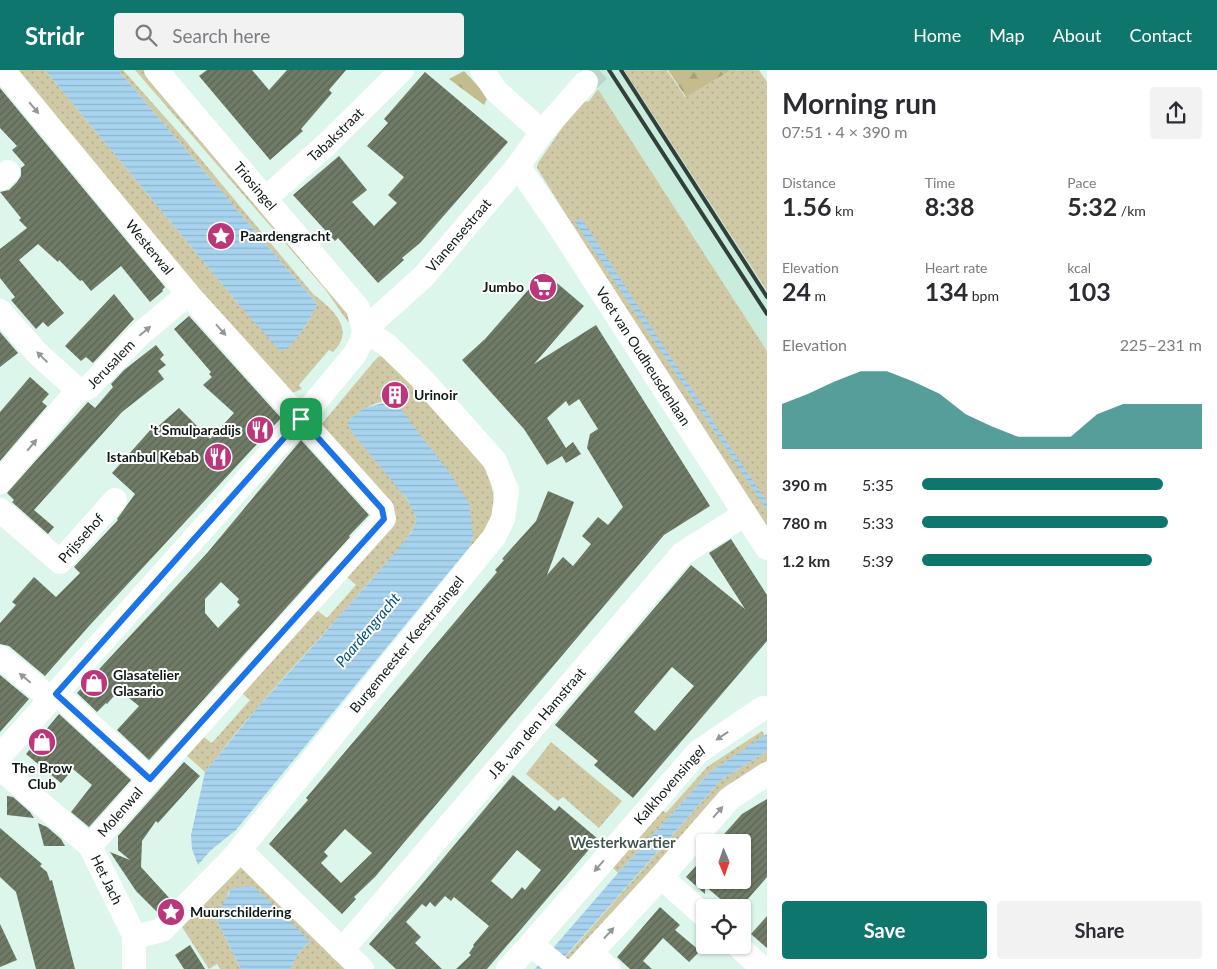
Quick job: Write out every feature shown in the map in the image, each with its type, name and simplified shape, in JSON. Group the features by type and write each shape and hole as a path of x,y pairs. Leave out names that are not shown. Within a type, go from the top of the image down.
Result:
{"street":[{"name":"Westerwal","path":"3,70 188,294 301,419"},
{"name":"Triosingel","path":"156,70 358,308 364,330"},
{"name":"Tabakstraat","path":"266,198 328,143 402,70"},
{"path":"482,70 496,91 542,132"},
{"name":"Vianensestraat","path":"364,330 423,277 518,166 542,132 586,82"},
{"name":"Voet van Oudheusdenlaan","path":"518,166 767,548"},
{"name":"Jerusalem","path":"0,482 78,390 88,388 138,336 188,294"},
{"path":"0,311 38,354 78,390"},
{"path":"0,756 301,419 355,354 362,340 364,330"},
{"name":"Burgemeester Keestrasingel","path":"134,935 149,934 162,930 240,850 494,537 503,519 507,491 495,461 421,378 387,345 364,330"},
{"name":"Molenwal","path":"90,846 384,519 382,509 301,419"},
{"name":"Prijssehof","path":"0,510 60,562 115,500"},
{"name":"J.B. van den Hamstraat","path":"342,950 682,554 745,514"},
{"path":"0,657 54,696 150,779"},
{"name":"Kalkhovensingel","path":"508,969 546,957 698,752 766,710"},
{"name":"Het Jach","path":"0,771 8,775 90,846 134,935 134,969"},
{"path":"609,969 584,961 729,799 767,774"},
{"path":"240,850 362,969"},
{"path":"661,877 696,908"},
{"path":"747,954 763,969"}],"shaded area":[{"path":"15,70 45,70 236,301 283,350 299,336 317,304 118,70 123,70 180,134 313,294 328,306 339,320 342,328 340,344 333,352 329,350 299,385 302,389 292,393 216,312"},
{"path":"135,70 149,70 355,319 348,322 325,289"},
{"path":"586,70 624,70 767,291 767,351"},
{"path":"624,70 667,70 685,97 731,70 759,70 767,82 767,291"},
{"path":"598,89 767,351 767,528 537,168 538,163 579,103 589,101"},
{"path":"380,356 388,358 481,461 492,488 494,505 490,523 485,532 468,549 473,537 396,403 390,401 377,403 352,418 348,422 353,434 389,476 414,511 416,519 414,526 397,552 285,676 205,772 184,753 199,734 212,743 250,700 238,690 314,608 327,618 356,585 345,575 396,519 393,510 320,426"},
{"path":"762,731 765,736 710,772 618,873 610,865 658,807 666,813 707,767"},
{"path":"551,742 622,801 599,828 563,797 558,801 526,774"},
{"path":"767,751 767,761 726,786 569,965 563,960 721,780"},
{"path":"240,866 348,969 290,969 300,951 310,941 229,891 224,904 215,917 241,969 220,969 217,964 209,969 182,927"}],"green space":[{"path":"668,70 731,70 686,97"},
{"path":"464,71 488,97 484,105 449,79"}],"water":[{"name":"Paardengracht","path":"45,70 118,70 317,304 302,331 286,349 280,351 236,301"},
{"path":"578,219 582,219 767,502 767,510 575,222"},
{"path":"391,401 396,403 451,475 469,503 473,537 468,549 236,830 210,851 198,865 192,849 191,835 205,772 257,708 394,554 411,533 415,524 416,517 407,499 353,434 347,422 364,408"},
{"path":"767,734 767,751 721,780 554,969 535,969 618,873 710,772"},
{"path":"251,886 310,941 300,951 290,969 241,969 215,917 232,888"}],"building":[{"path":"207,70 252,70 269,90 287,70 346,70 329,90 332,93 301,129 303,131 270,160 199,76"},
{"path":"425,72 508,142 420,243 402,258 404,260 378,283 338,238 335,241 293,195 339,156 367,190 352,202 374,226 397,203 388,195 404,177 367,146 388,123 384,119"},
{"path":"0,88 165,287 150,302 121,266 91,291 82,280 80,281 59,260 58,262 38,244 19,260 64,313 48,327 43,322 36,329 11,300 15,297 0,278 0,249 27,228 19,220 21,218 0,192 9,190 17,182 21,176 21,168 25,165 12,150 17,146 0,128"},
{"path":"544,272 584,306 534,364 596,325 710,506 664,535 375,877 354,897 356,899 342,914 269,844 308,800 306,798 497,572 495,570 504,560 502,559 536,521 548,491 574,502 547,575 563,557 573,566 591,544 582,536 598,517 608,525 623,507 587,448 590,434 598,429 579,399 569,406 566,401 547,418 566,448 573,442 581,454 566,463 562,456 547,465 524,429 462,360 485,339","holes":["345,829 372,853 341,883 321,863 328,856 324,852"]},
{"path":"114,294 134,319 93,363 86,357 81,361 65,346"},
{"path":"189,316 281,418 45,676 9,646 0,644 0,623 16,605 12,602 34,577 56,597 80,573 74,567 118,520 135,494 112,473 153,427 155,429 179,408 210,439 234,413 203,385 212,377 209,374 211,372 174,329"},
{"path":"0,332 18,353 0,367"},
{"path":"156,345 164,355 160,359 166,365 158,371 164,379 122,412 34,510 54,527 48,534 12,502 14,500 7,493 88,402 95,408 113,387 111,384 124,370"},
{"path":"30,377 49,394 42,402 47,406 0,461 0,412"},
{"path":"301,440 369,515 149,760 117,730 139,706 119,690 97,712 77,693 208,552","holes":["221,582 239,599 237,602 240,605 218,628 205,613 205,599"]},
{"path":"731,539 767,595 767,641 633,798 594,765 598,761 555,725 691,565 745,609 709,553","holes":["672,667 694,686 655,731 634,712"]},
{"path":"0,675 29,699 0,732"},
{"path":"59,714 131,780 89,827 71,812 92,785 73,769 61,783 26,754"},
{"path":"184,762 200,776 158,823 156,821 142,841 141,867 172,901 159,914 136,891 110,852 130,860 118,850 118,836"},
{"path":"513,775 555,811 559,806 598,839 487,969 456,969 471,955 469,953 473,945 489,926 454,897 451,901 445,896 435,907 430,902 426,907 422,904 406,922 421,937 415,943 442,969 396,969 369,944","holes":["517,850 541,870 525,890 522,887 512,899 491,881"]},
{"path":"7,796 13,797 34,818 7,815"},
{"path":"767,799 767,877 748,899 720,899 709,889 751,889 751,834 724,834 742,814"},
{"path":"38,823 47,827 61,839 65,846 44,846"},
{"path":"0,828 42,864 40,866 47,872 50,881 52,880 75,969 36,969 16,892 0,877"},
{"path":"696,866 696,886 686,877"},
{"path":"660,907 680,925 675,930 696,948 697,954 689,962 663,938 643,961 652,969 630,969 617,957"},
{"path":"767,916 767,948 751,934"},
{"path":"0,924 17,960 0,967"},
{"path":"190,945 205,969 184,969 175,955"}],"tunnel":[{"path":"586,82 599,70"}],"railway":[{"path":"609,70 767,314"},
{"path":"621,70 767,297"}],"place":[{"name":"Paardengracht","path":"221,236"},
{"name":"Jumbo","path":"543,287"},
{"name":"Urinoir","path":"395,395"},
{"name":"'t Smulparadijs","path":"260,430"},
{"name":"Istanbul Kebab","path":"218,457"},
{"name":"Glasatelier Glasario","path":"94,683"},
{"name":"The Brow Club","path":"42,742"},
{"name":"Muurschildering","path":"171,912"}],"district":[{"name":"Westerkwartier","path":"623,843"}],"route":[{"path":"301,419 382,509 384,519 150,779 56,694 301,419"}]}
